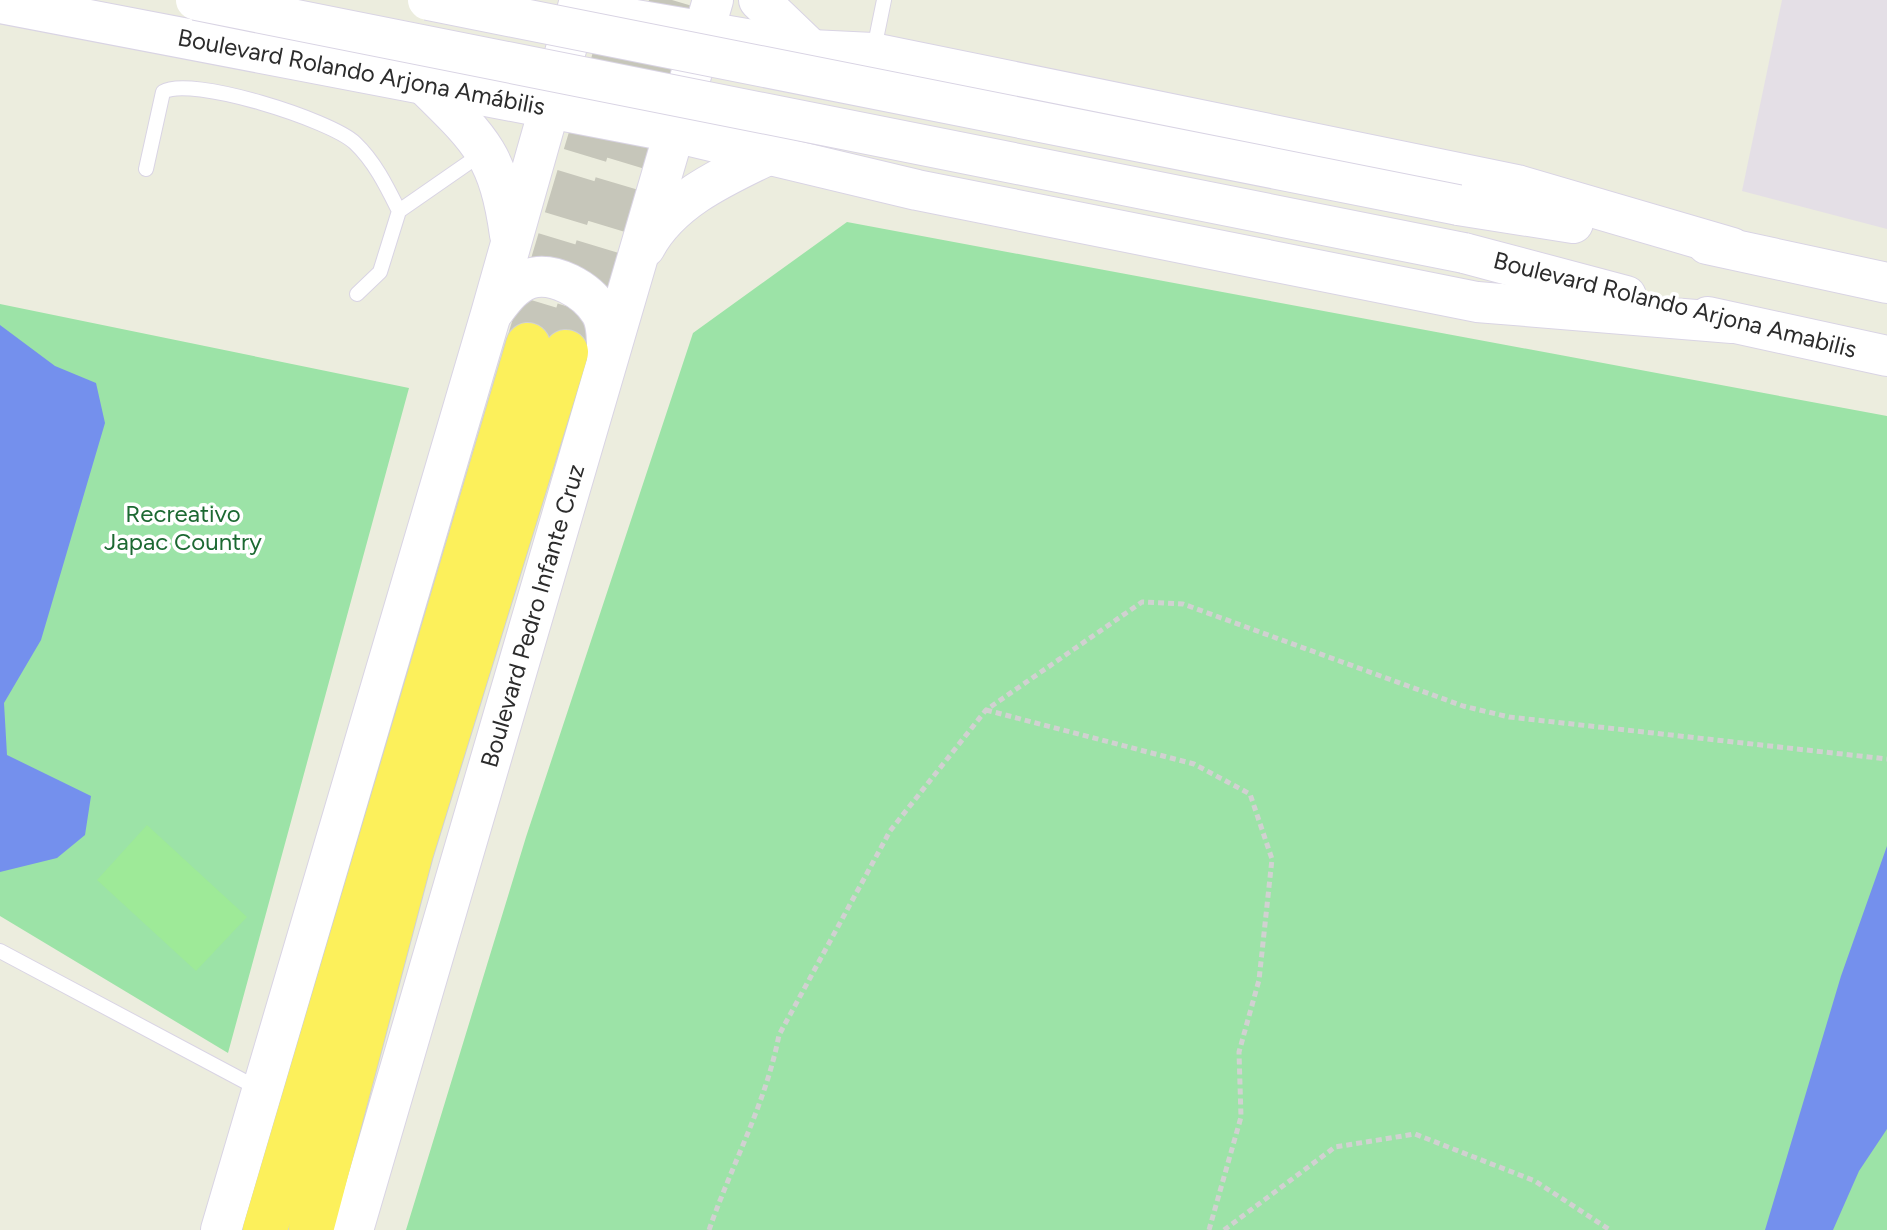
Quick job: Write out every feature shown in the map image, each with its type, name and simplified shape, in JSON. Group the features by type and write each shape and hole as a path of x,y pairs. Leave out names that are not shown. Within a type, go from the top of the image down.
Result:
{"highway":[{"name":"Boulevard Pedro Infante Cruz","path":"265,1230 567,353"},
{"name":"Boulevard Pedro Infante Cruz","path":"311,1230 411,853 567,353"}],"street":[{"name":"Boulevard Rolando Arjona Amabilis","path":"196,0 1464,253 1732,323 1887,356"},
{"name":"Boulevard Rolando Arjona Amabilis","path":"428,0 1458,205 1732,248 1887,283"},
{"path":"528,0 708,17 811,50 873,53 1517,185 1732,248"},
{"path":"759,0 811,50"},
{"name":"Boulevard Rolando Arjona Amábilis","path":"0,3 674,132 917,190 1477,302 1732,323"},
{"path":"221,1230 491,314 578,5"},
{"name":"Boulevard Pedro Infante Cruz","path":"353,1230 567,353 629,284 708,17"},
{"path":"424,84 473,130 495,164 506,205 511,243"},
{"path":"629,284 647,243 670,216 718,179 770,154"},
{"path":"491,314 513,287 531,277 558,279 581,291 601,311 607,334 567,353"}],"lane":[{"path":"873,53 884,0"},
{"path":"146,169 163,92 172,86 191,87 294,112 333,127 355,142 372,163 399,211"},
{"path":"357,294 380,272 399,211 487,151"},
{"path":"0,951 263,1091"}],"path":[{"path":"709,1230 727,1178 753,1122 773,1064 779,1035 890,831 986,710 1142,602 1183,604 1463,706 1509,717 1887,759"},
{"path":"986,710 1194,764 1250,794 1272,859 1259,980 1239,1052 1241,1117 1209,1230"},
{"path":"1224,1230 1335,1147 1415,1134 1535,1181 1610,1230"}],"shaded area":[{"path":"1782,0 1887,0 1887,229 1742,191"}],"green space":[{"path":"847,222 1887,416 1887,1230 406,1230 526,837 693,333"},
{"name":"Recreativo Japac Country","path":"0,304 409,388 228,1053 0,916"},
{"path":"147,825 247,917 196,971 97,880"}],"water":[{"path":"0,325 55,366 96,383 105,423 41,640 4,703 7,755 91,796 85,835 57,858 0,872"},
{"path":"1887,846 1887,1129 1859,1171 1833,1230 1765,1230 1841,976"}],"tunnel":[{"path":"566,352 672,0"},
{"path":"528,345 631,2"}]}
